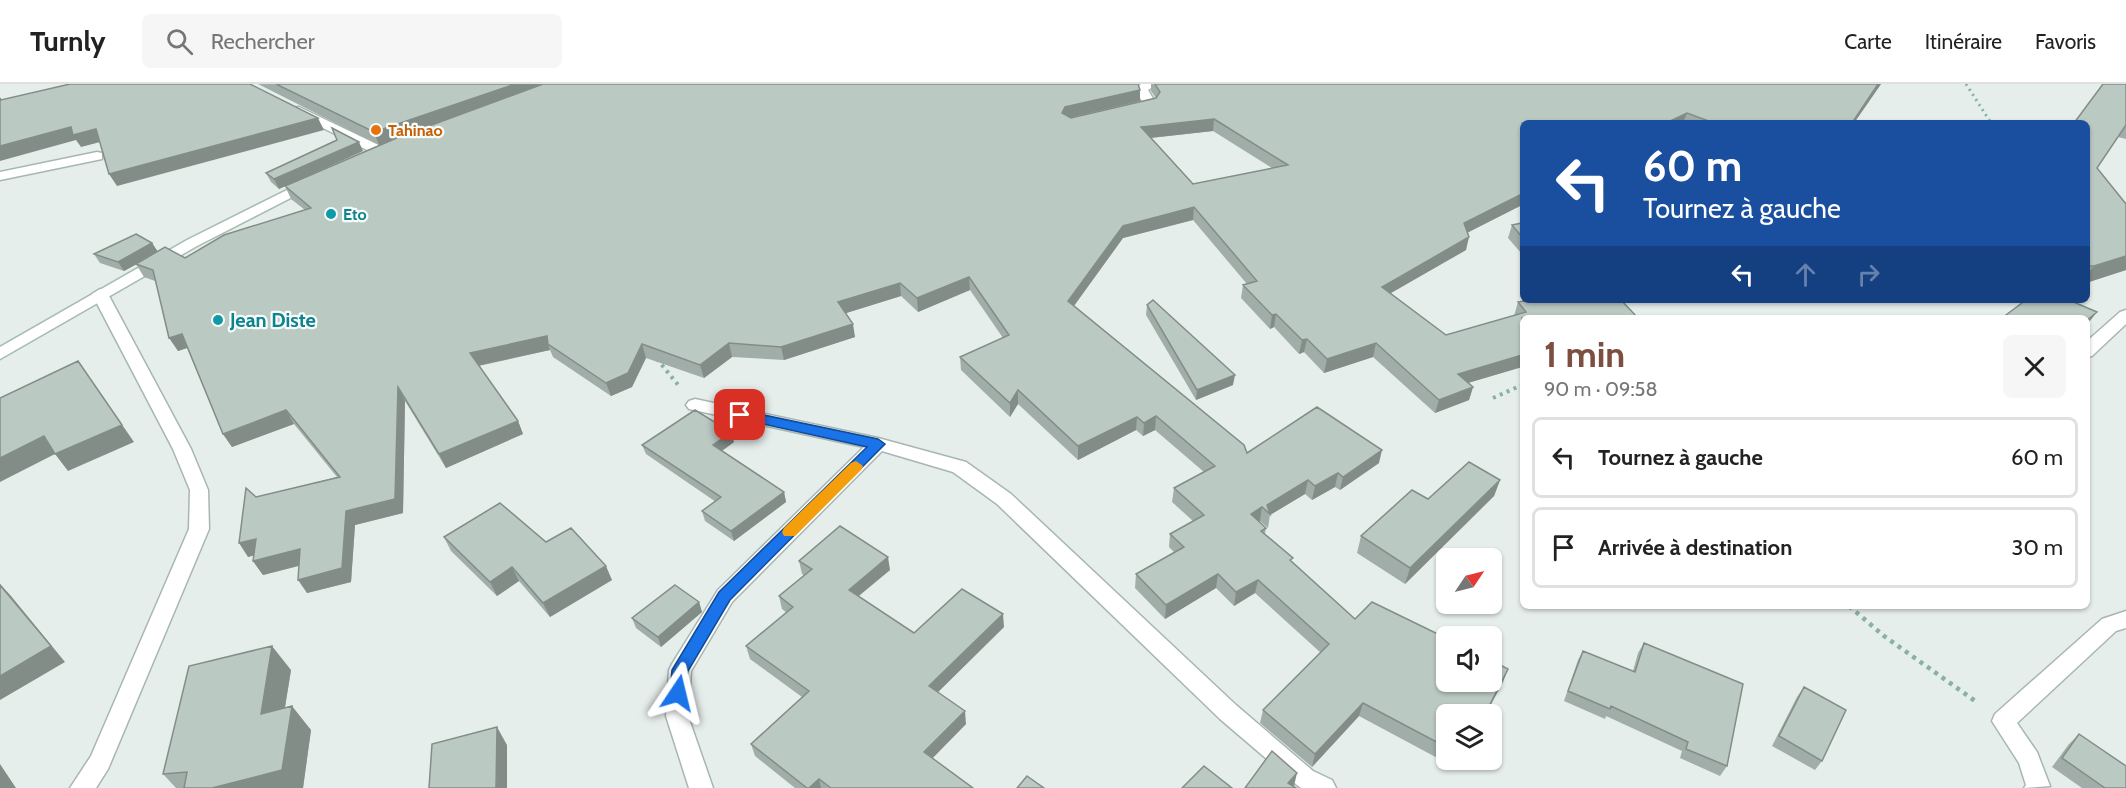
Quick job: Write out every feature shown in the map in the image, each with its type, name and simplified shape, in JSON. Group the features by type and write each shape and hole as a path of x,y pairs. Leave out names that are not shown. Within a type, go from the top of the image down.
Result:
{"street":[{"path":"1116,113 1151,105 1141,89 1151,84"},
{"path":"286,105 388,150 363,159"},
{"path":"0,176 97,156"},
{"path":"0,354 100,294 245,214 328,174"},
{"path":"82,788 100,762 199,529 199,490 182,449 100,294"},
{"path":"2090,348 2126,315"},
{"path":"695,405 878,444 959,467 1004,499 1228,712 1305,778 1324,788"},
{"path":"701,788 677,716 680,670 725,596 878,444"},
{"path":"2036,788 2038,786 2029,759 2003,721 2109,625 2126,619"}],"path":[{"path":"1966,84 1989,120"},
{"path":"651,352 695,405"},
{"path":"1493,398 1520,386"},
{"path":"1853,609 1884,636 2003,721"}],"building":[{"path":"70,84 250,84 318,118 109,174 96,129 73,135 71,127 0,146 0,98 1,100"},
{"path":"276,84 515,84 374,132"},
{"path":"543,84 1138,84 1140,90 1065,107 1062,113 1071,118 1156,98 1160,92 1155,84 1878,84 1854,120 1706,120 1687,113 1672,120 1520,120 1520,195 1464,223 1469,237 1382,287 1446,335 1526,312 1518,302 1520,302 1624,303 1635,315 1520,315 1520,356 1458,374 1473,387 1439,400 1376,343 1327,359 1307,339 1302,340 1276,314 1272,315 1243,285 1257,281 1194,207 1123,226 1068,301 1244,445 1247,453 1317,407 1382,450 1343,477 1338,473 1315,486 1308,480 1267,505 1270,514 1262,507 1251,514 1266,528 1261,531 1293,558 1290,560 1355,619 1372,602 1436,633 1436,692 1496,692 1490,704 1436,704 1436,742 1363,703 1315,754 1263,710 1329,644 1258,580 1236,592 1218,574 1166,605 1136,574 1184,547 1170,534 1204,515 1174,488 1215,466 1156,416 1144,423 1137,417 1078,446 1018,390 1010,403 960,357 1009,335 969,277 917,298 900,283 838,302 853,324 781,347 729,343 700,365 642,344 628,373 606,383 548,344 547,336 470,353 518,421 439,454 398,387 395,499 346,511 342,568 298,580 300,549 253,561 256,539 239,543 246,488 256,497 340,477 286,410 223,434 182,334 169,338 153,270 136,264 165,247 185,258 224,235 311,208 285,186 399,137","holes":["1214,119 1288,165 1193,184 1141,127"]},
{"path":"2103,84 2126,84 2126,125 2097,168 2126,204 2126,256 2094,266 2090,266 2090,120 2076,120"},
{"path":"332,128 359,142 274,179 266,173 337,140"},
{"path":"1520,223 1520,235 1512,225"},
{"path":"136,234 152,243 118,262 94,254"},
{"path":"1153,300 1235,375 1197,390 1147,305"},
{"path":"2022,303 2076,303 2097,312 2090,318 2090,315 2006,315"},
{"path":"78,361 122,425 55,454 44,436 0,458 0,398"},
{"path":"695,410 731,432 713,445 784,492 731,531 702,511 721,497 642,445"},
{"path":"1469,462 1500,480 1410,568 1361,536 1412,490 1428,499"},
{"path":"500,503 546,542 571,528 606,566 543,603 512,567 490,582 444,537"},
{"path":"840,526 888,557 849,590 914,633 962,589 1003,614 929,686 965,711 924,752 973,788 831,788 819,779 807,788 751,744 809,691 746,646 793,607 779,596 812,569 799,561"},
{"path":"0,585 51,646 0,676"},
{"path":"675,585 699,602 658,637 632,618"},
{"path":"1644,643 1743,684 1727,766 1686,749 1688,742 1611,706 1610,709 1568,691 1583,651 1635,672"},
{"path":"272,646 261,714 292,706 282,770 212,788 184,788 187,772 163,774 189,666"},
{"path":"1502,666 1508,669 1502,681"},
{"path":"1804,687 1846,710 1822,761 1779,736"},
{"path":"497,727 496,788 429,788 432,744"},
{"path":"2079,734 2126,766 2126,788 2105,788 2062,758"},
{"path":"1272,751 1297,773 1288,783 1296,788 1245,788"},
{"path":"1204,766 1232,788 1182,788"},
{"path":"1027,776 1044,788 1017,788"}],"slow traffic":[{"path":"790,532 856,466"}],"place":[{"name":"Tahinao","path":"376,130"},
{"name":"Eto","path":"331,214"},
{"name":"Jean Diste","path":"218,320"}],"route":[{"path":"678,693 680,670 725,596 878,444 740,415"}]}
